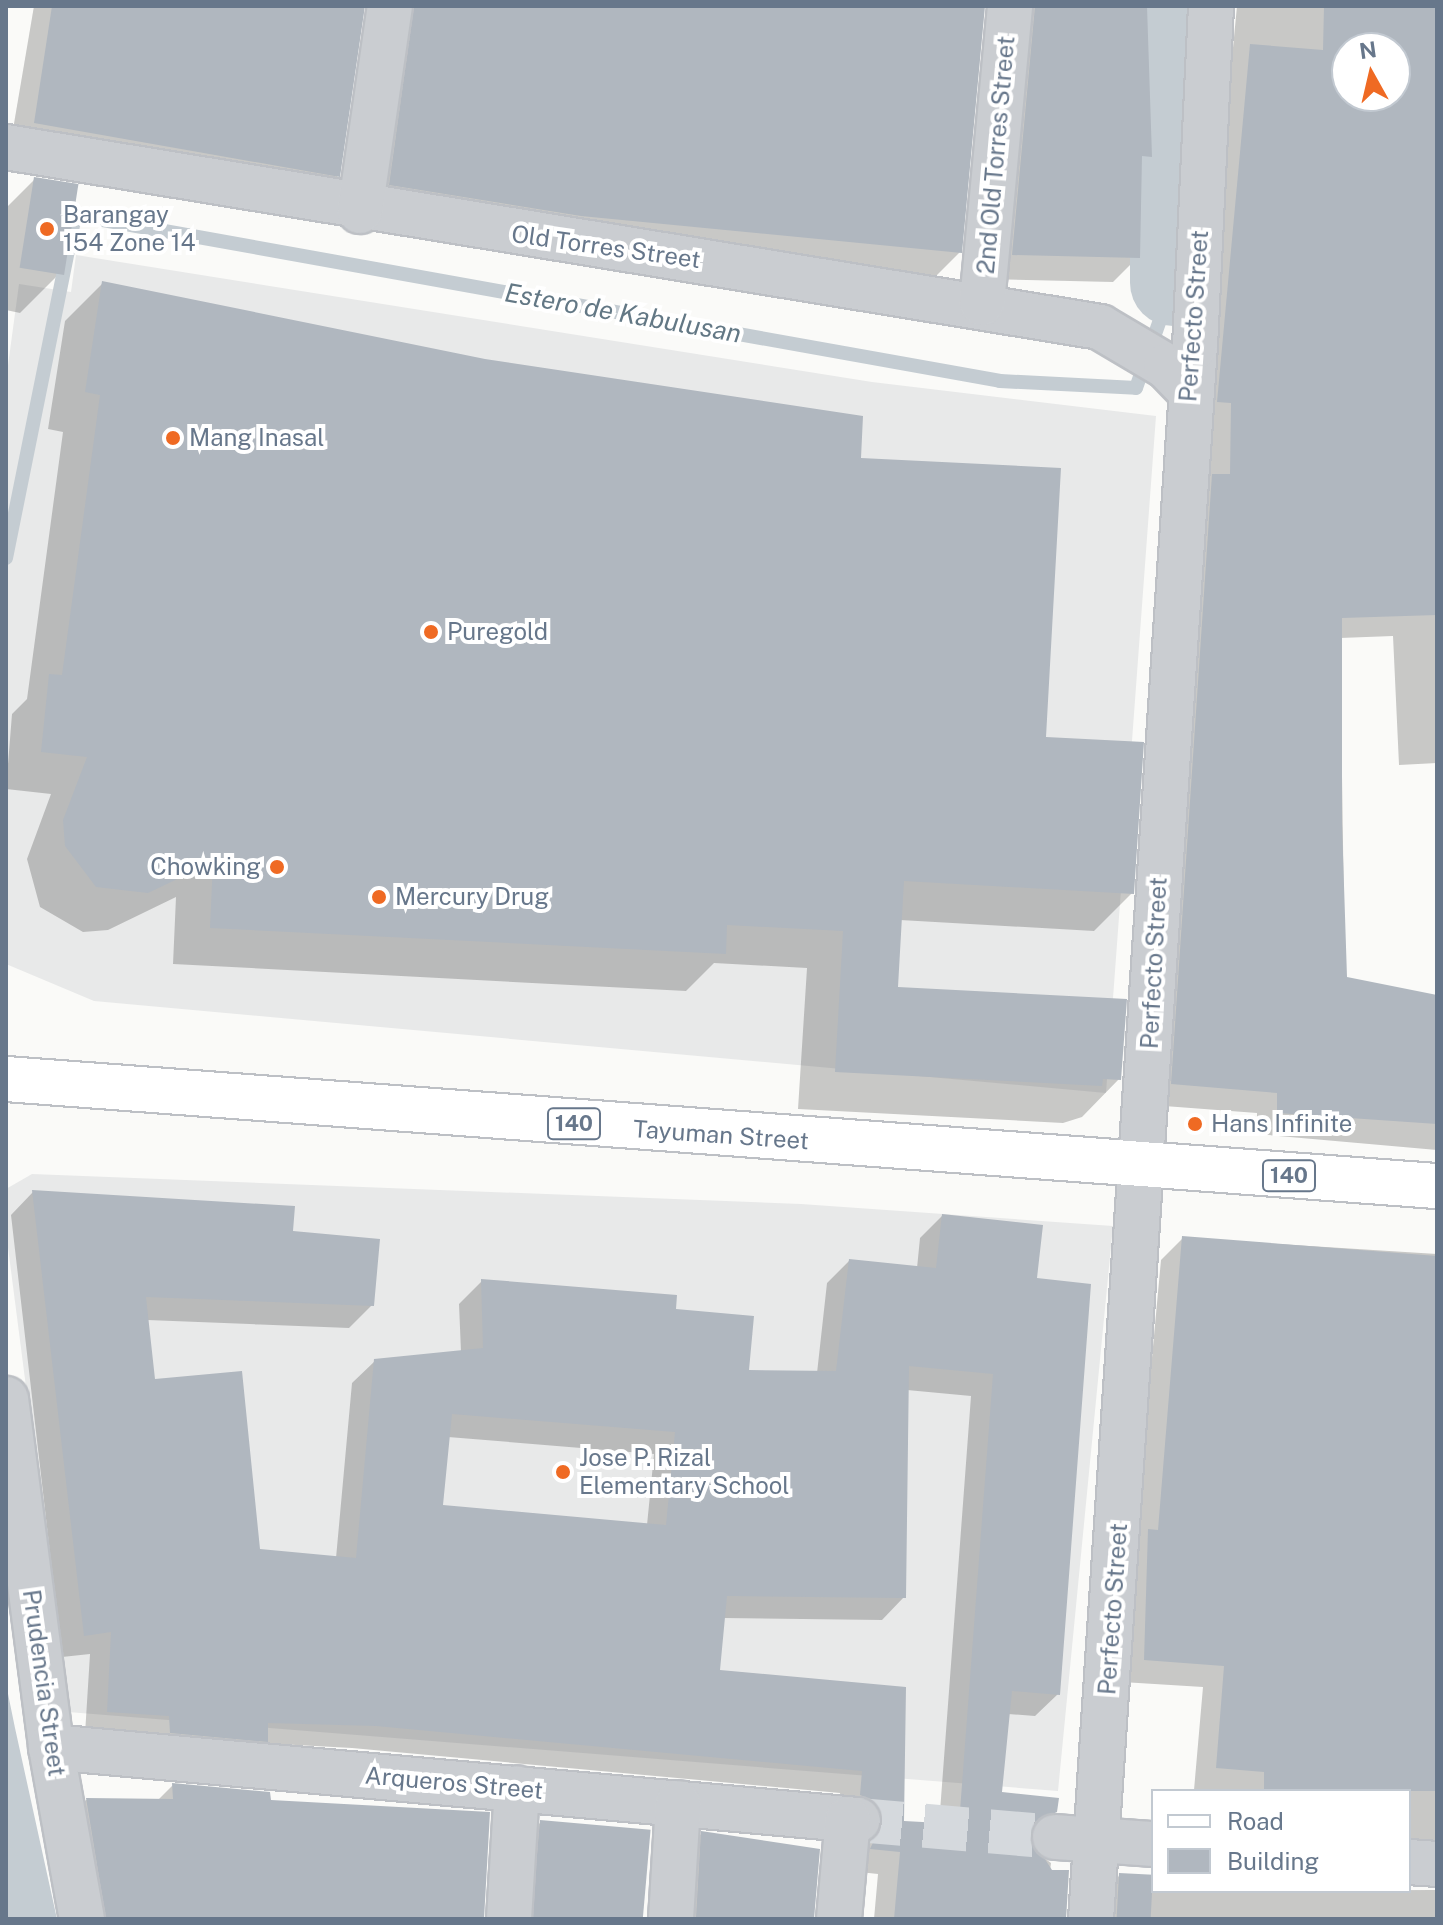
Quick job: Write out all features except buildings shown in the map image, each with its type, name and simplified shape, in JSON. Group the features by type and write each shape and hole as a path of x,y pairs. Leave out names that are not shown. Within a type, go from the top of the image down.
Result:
{"main road":[{"name":"Tayuman Street","path":"6,1079 1437,1186"}],"street":[{"path":"360,211 390,6"},
{"name":"2nd Old Torres Street","path":"982,303 1010,6"},
{"name":"Perfecto Street","path":"1091,1919 1141,1165 1177,378 1211,6"},
{"name":"Old Torres Street","path":"6,147 360,211 982,303 1100,327 1177,378"},
{"name":"Prudencia Street","path":"6,1399 51,1747 82,1919"},
{"name":"Arqueros Street","path":"51,1747 853,1819 839,1919"},
{"path":"509,1919 517,1788"},
{"path":"671,1919 678,1803"},
{"path":"1055,1837 1151,1844"},
{"path":"1411,1862 1437,1864"}],"shaded area":[{"name":"Puregold","path":"76,255 872,382 1156,416 1106,1093 94,1001 6,964 6,380 19,284 71,292"},
{"name":"Jose P. Rizal Elementary School","path":"32,1174 801,1204 1113,1226 1058,1791 68,1712 6,1232 6,1189"},
{"path":"6,1684 15,1728 57,1919 6,1919"}],"waterway":[{"name":"Estero de Kabulusan","path":"1173,6 1173,283"},
{"name":"Estero de Kabulusan","path":"6,558 75,215 1000,381 1136,388 1173,283"}],"tunnel":[{"path":"858,1820 1055,1837"}],"place":[{"name":"Barangay 154 Zone 14","path":"47,229"},
{"name":"Mang Inasal","path":"173,438"},
{"name":"Puregold","path":"431,632"},
{"name":"Chowking","path":"277,867"},
{"name":"Mercury Drug","path":"379,897"},
{"name":"Hans Infinite","path":"1195,1124"},
{"name":"Jose P. Rizal Elementary School","path":"563,1472"}]}
